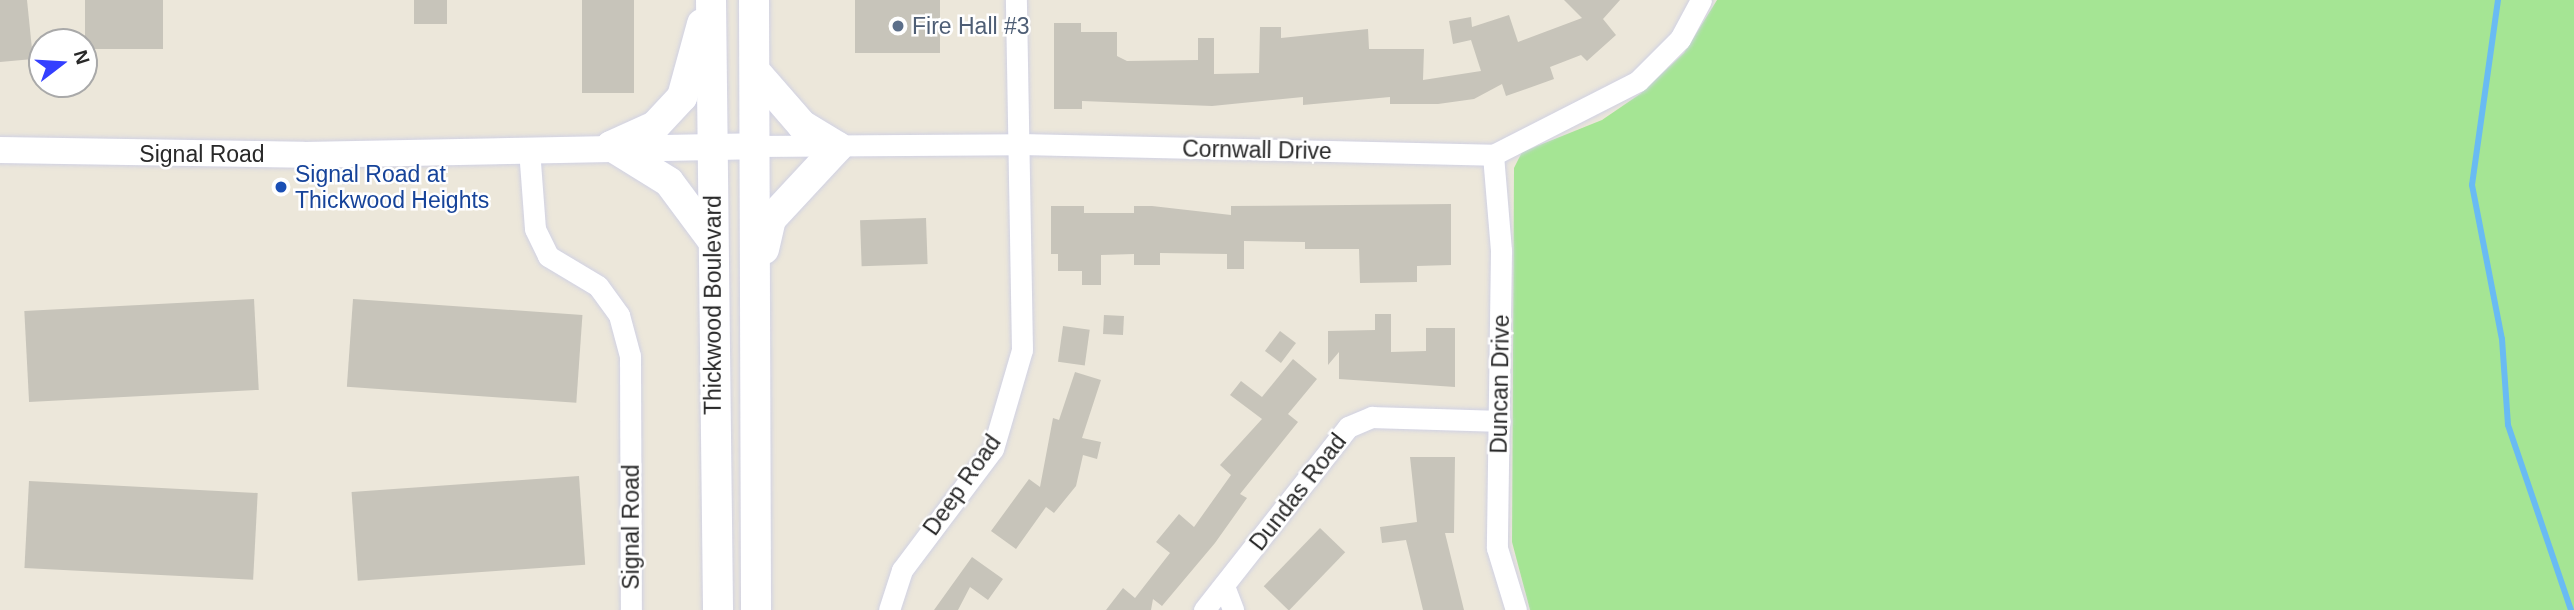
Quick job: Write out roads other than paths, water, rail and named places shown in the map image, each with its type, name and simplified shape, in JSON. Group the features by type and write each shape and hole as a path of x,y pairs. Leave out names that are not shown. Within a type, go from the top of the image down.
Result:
{"main road":[{"path":"611,146 655,126 682,97 710,0"},
{"name":"Thickwood Boulevard","path":"710,0 718,610"},
{"name":"Thickwood Boulevard","path":"754,0 756,610"},
{"path":"755,71 802,125 838,147 771,219 755,284"},
{"path":"611,146 670,182 712,240"}],"street":[{"name":"Deep Road","path":"889,610 902,570 993,449 1009,408 1021,350 1016,0"},
{"name":"Cornwall Drive","path":"754,146 1020,144 1493,155 1638,81 1680,38 1701,0"},
{"name":"Signal Road","path":"0,150 303,155 611,146 754,146"},
{"name":"Signal Road","path":"529,149 535,229 548,256 598,286 619,315 630,356 631,610"},
{"name":"Duncan Drive","path":"1493,155 1501,251 1497,548 1516,610"},
{"name":"Dundas Road","path":"1204,610 1348,427 1372,417 1500,421"},
{"path":"1224,586 1233,610"}],"waterway":[{"path":"2498,0 2472,185 2502,339 2508,425 2571,610"}],"place":[{"name":"Fire Hall #3","path":"898,26"},
{"name":"Signal Road at Thickwood Heights","path":"281,187"}]}
